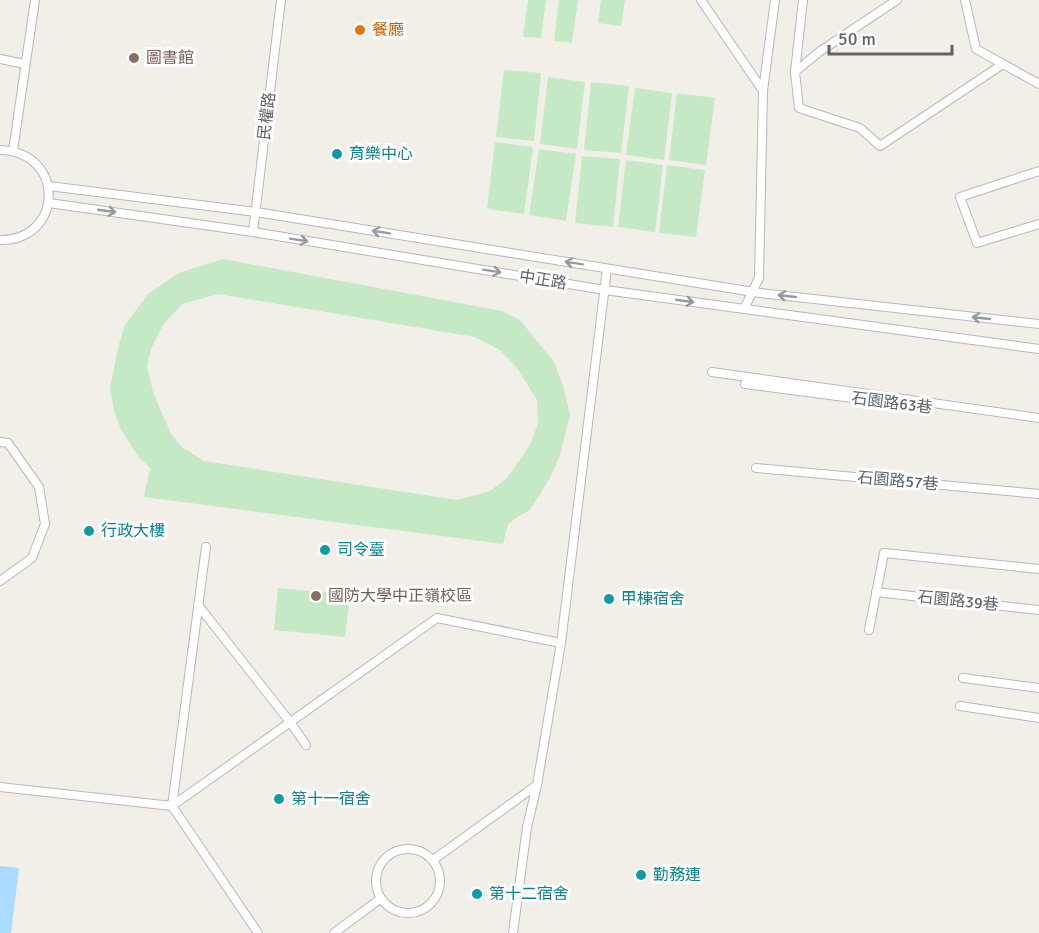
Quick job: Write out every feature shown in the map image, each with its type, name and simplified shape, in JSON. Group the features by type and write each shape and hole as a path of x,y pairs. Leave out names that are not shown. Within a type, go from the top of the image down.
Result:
{"lane":[{"path":"13,151 35,0"},
{"name":"民權路","path":"254,232 281,0"},
{"path":"702,0 763,91"},
{"path":"744,309 759,278 763,91 775,0"},
{"path":"803,0 795,72 799,108 860,128 880,146 1004,64"},
{"path":"795,72 819,52 897,0"},
{"path":"965,0 976,49 1039,84"},
{"path":"0,59 25,64"},
{"path":"0,150 25,155 36,163 44,173 49,186 49,203 44,217 35,228 23,236 0,240"},
{"path":"1039,171 960,197 976,243 1039,224"},
{"name":"中正路","path":"49,186 256,212 760,293 1039,324"},
{"name":"中正路","path":"49,203 254,232 605,290 1039,349"},
{"path":"513,933 527,827 537,785 561,643 607,269"},
{"path":"712,372 1039,420"},
{"name":"石園路63巷","path":"745,384 1039,420"},
{"path":"0,442 8,443 39,487 45,524 32,558 0,581"},
{"name":"石園路57巷","path":"756,468 1039,494"},
{"path":"206,547 172,806 258,933"},
{"path":"869,630 884,553 1039,569"},
{"name":"石園路39巷","path":"876,592 1039,610"},
{"path":"198,605 306,745"},
{"path":"0,787 172,806 437,618 561,643"},
{"path":"963,678 1039,688"},
{"path":"960,706 1039,718"},
{"path":"433,860 537,785"},
{"path":"413,849 433,860 439,873 439,891 429,906 412,914 394,911 380,899 375,881 381,863 395,852 413,849"},
{"path":"334,933 380,899"}],"green space":[{"path":"528,0 546,0 541,38 523,37"},
{"path":"559,0 578,0 572,43 554,41"},
{"path":"601,0 625,0 621,26 598,23"},
{"path":"504,70 541,73 534,141 496,137"},
{"path":"548,77 585,82 577,149 540,144"},
{"path":"591,82 629,86 621,153 584,150"},
{"path":"635,88 672,93 664,160 626,155"},
{"path":"677,93 715,98 706,165 669,160"},
{"path":"495,142 533,147 524,214 487,209"},
{"path":"539,149 576,154 566,221 529,215"},
{"path":"582,156 620,159 613,227 575,223"},
{"path":"626,160 663,165 655,232 618,227"},
{"path":"667,165 705,170 696,237 659,233"},
{"path":"223,259 502,311 520,320 554,362 570,415 560,455 551,476 530,510 508,524 503,544 144,497 151,469 138,456 121,430 114,411 110,388 125,325 148,294 179,273","holes":["218,294 475,337 500,350 517,368 537,400 538,423 530,445 507,478 490,491 457,500 204,461 183,448 171,434 153,392 147,366 151,349 163,325 182,304"]},
{"path":"278,588 350,595 345,637 274,630"}],"water":[{"path":"0,866 19,868 11,933 0,933"}],"place":[{"name":"餐廳","path":"360,30"},
{"name":"圖書館","path":"134,58"},
{"name":"育樂中心","path":"337,154"},
{"name":"行政大樓","path":"89,531"},
{"name":"司令臺","path":"325,550"},
{"name":"國防大學中正嶺校區","path":"316,596"},
{"name":"甲棟宿舍","path":"609,599"},
{"name":"第十一宿舍","path":"279,799"},
{"name":"勤務連","path":"641,875"},
{"name":"第十二宿舍","path":"477,894"}]}
